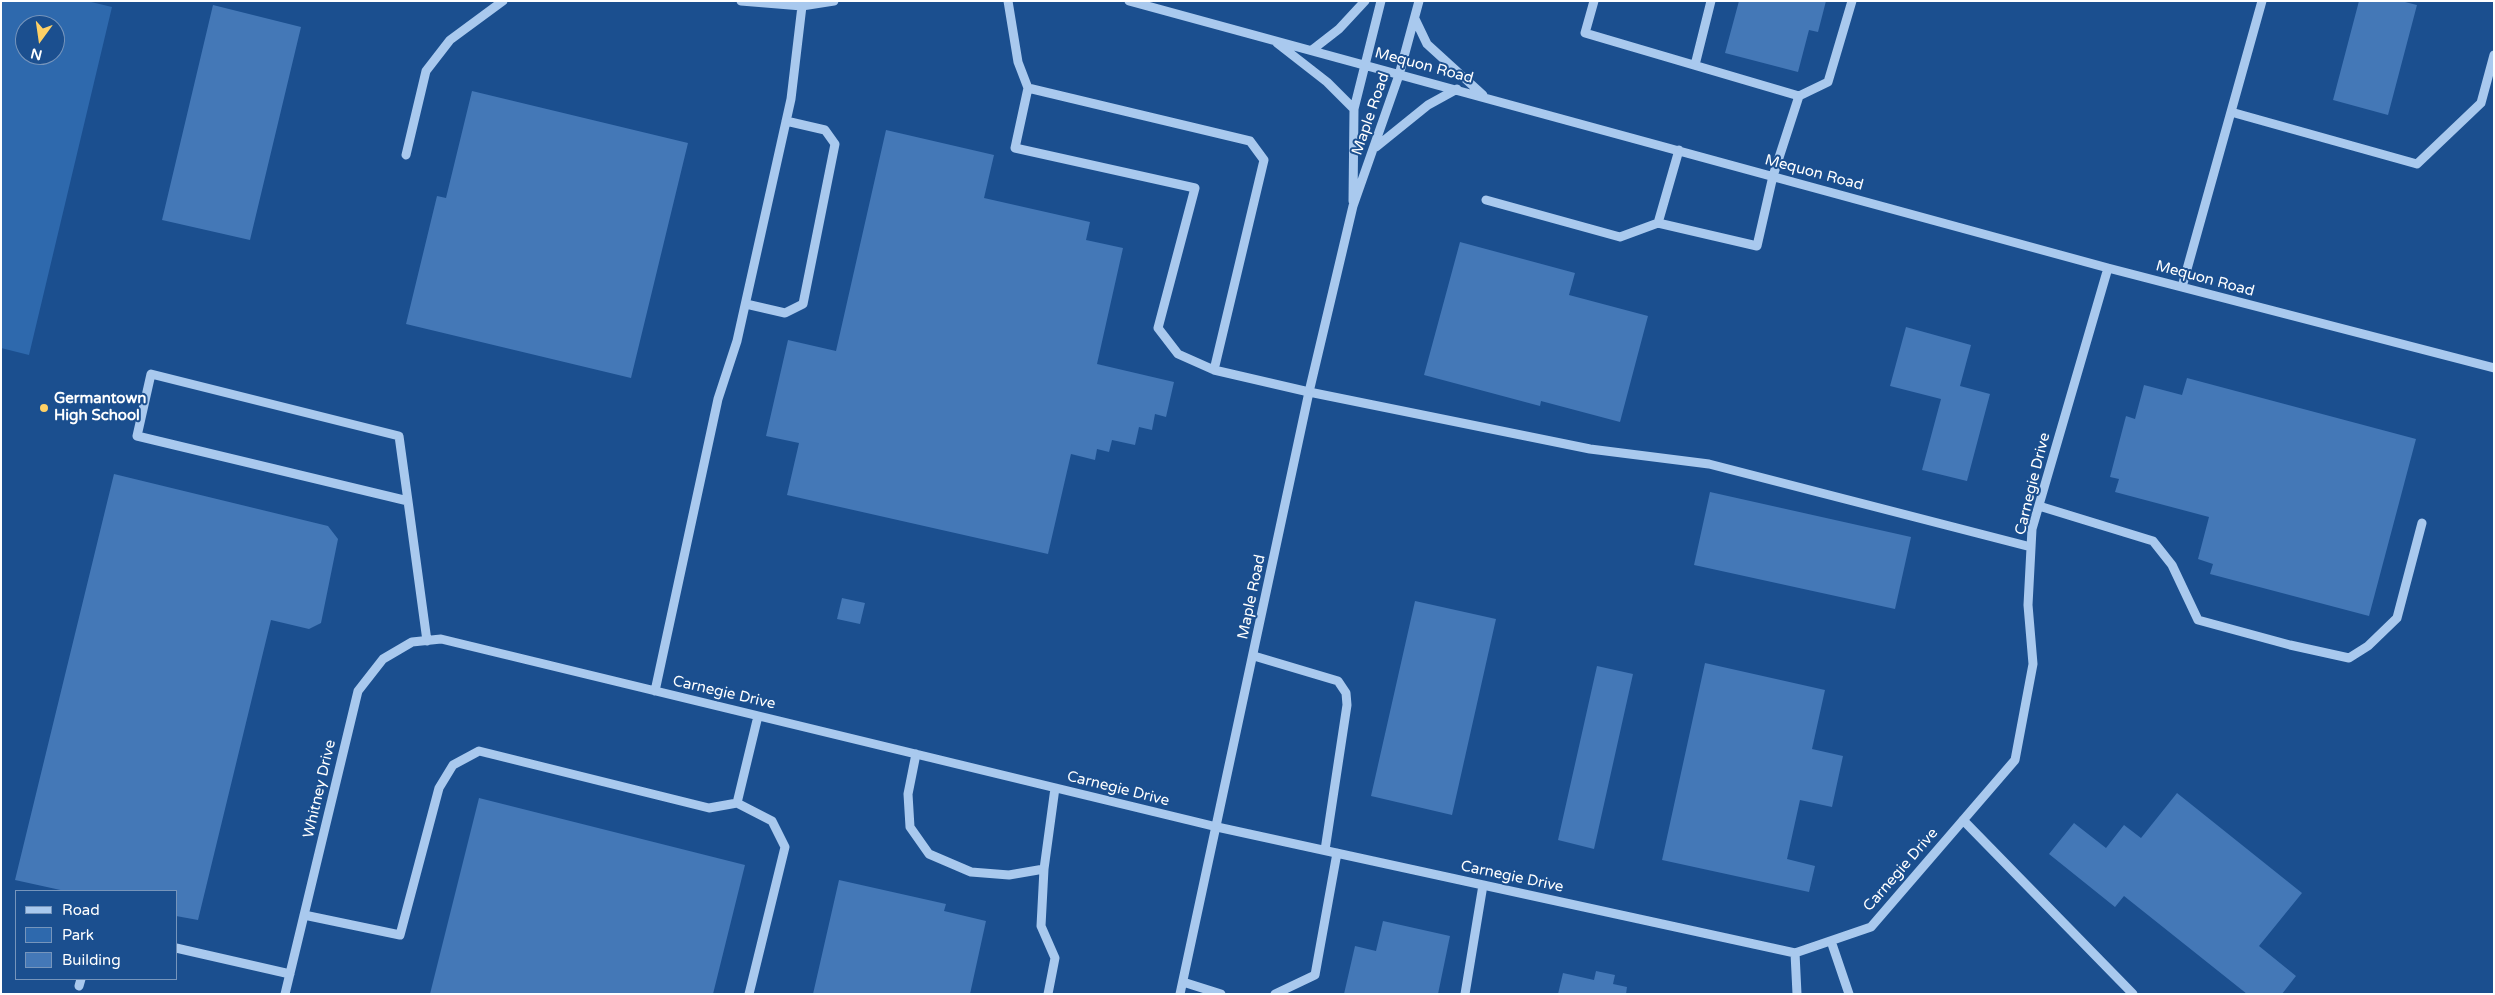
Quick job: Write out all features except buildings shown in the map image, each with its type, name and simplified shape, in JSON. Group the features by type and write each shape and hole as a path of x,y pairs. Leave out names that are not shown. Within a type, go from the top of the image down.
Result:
{"street":[{"path":"406,155 426,71 450,40 503,1"},
{"path":"741,1 802,6 834,1"},
{"path":"1008,1 1018,62 1028,88 1015,148 1195,188 1158,328 1178,354 1214,370 1309,392 1590,449 1709,464 2031,547"},
{"name":"Mequon Road","path":"1129,1 2108,268 2494,368"},
{"path":"1312,50 1339,29 1364,1"},
{"name":"Maple Road","path":"1353,206 1354,109 1381,1"},
{"name":"Maple Road","path":"1180,994 1254,656 1309,392 1353,206 1376,147 1399,75 1419,1"},
{"path":"1594,1 1585,33 1799,96 1828,82 1852,1"},
{"path":"1694,65 1711,1"},
{"path":"2182,287 2262,1"},
{"path":"655,691 718,399 737,342 791,99 802,6"},
{"path":"1414,19 1427,44 1485,97"},
{"path":"1273,40 1327,82 1354,109"},
{"path":"2231,112 2417,164 2482,102 2494,55"},
{"path":"1028,88 1250,141 1264,160 1214,370"},
{"path":"1376,147 1428,105 1457,89"},
{"path":"1486,200 1620,236 1658,223 1757,246 1773,176 1799,96"},
{"path":"746,304 786,314 803,304 835,144 825,130 786,121"},
{"path":"1658,223 1679,150"},
{"name":"Carnegie Drive","path":"441,639 1217,827 1795,953 1871,927 2015,760 2033,664 2028,605 2032,529 2108,268"},
{"path":"408,500 136,436 151,374 400,436 427,641"},
{"path":"2039,506 2152,541 2172,565 2198,620 2290,645 2349,658 2368,646 2397,618 2422,523"},
{"name":"Whitney Drive","path":"285,994 358,691 383,659 412,642 441,639"},
{"path":"1254,656 1338,681 1346,694 1347,705 1325,850"},
{"path":"737,803 758,716"},
{"path":"304,915 400,935 439,788 453,765 479,751 708,808 737,803 772,821 784,847 750,994"},
{"path":"916,754 908,794 910,827 929,854 971,872 1009,875 1044,869"},
{"path":"1048,994 1055,958 1041,926 1044,869 1055,788"},
{"path":"1963,820 2133,994"},
{"path":"1275,994 1315,976 1337,853"},
{"path":"1465,994 1483,885"},
{"path":"1831,941 1849,994"},
{"path":"178,948 290,974"},
{"path":"1795,953 1797,994"},
{"path":"1183,982 1221,994"}],"green space":[{"path":"1,1 87,1 112,7 29,355 1,348"}],"place":[{"name":"Germantown High School","path":"44,408"}]}
